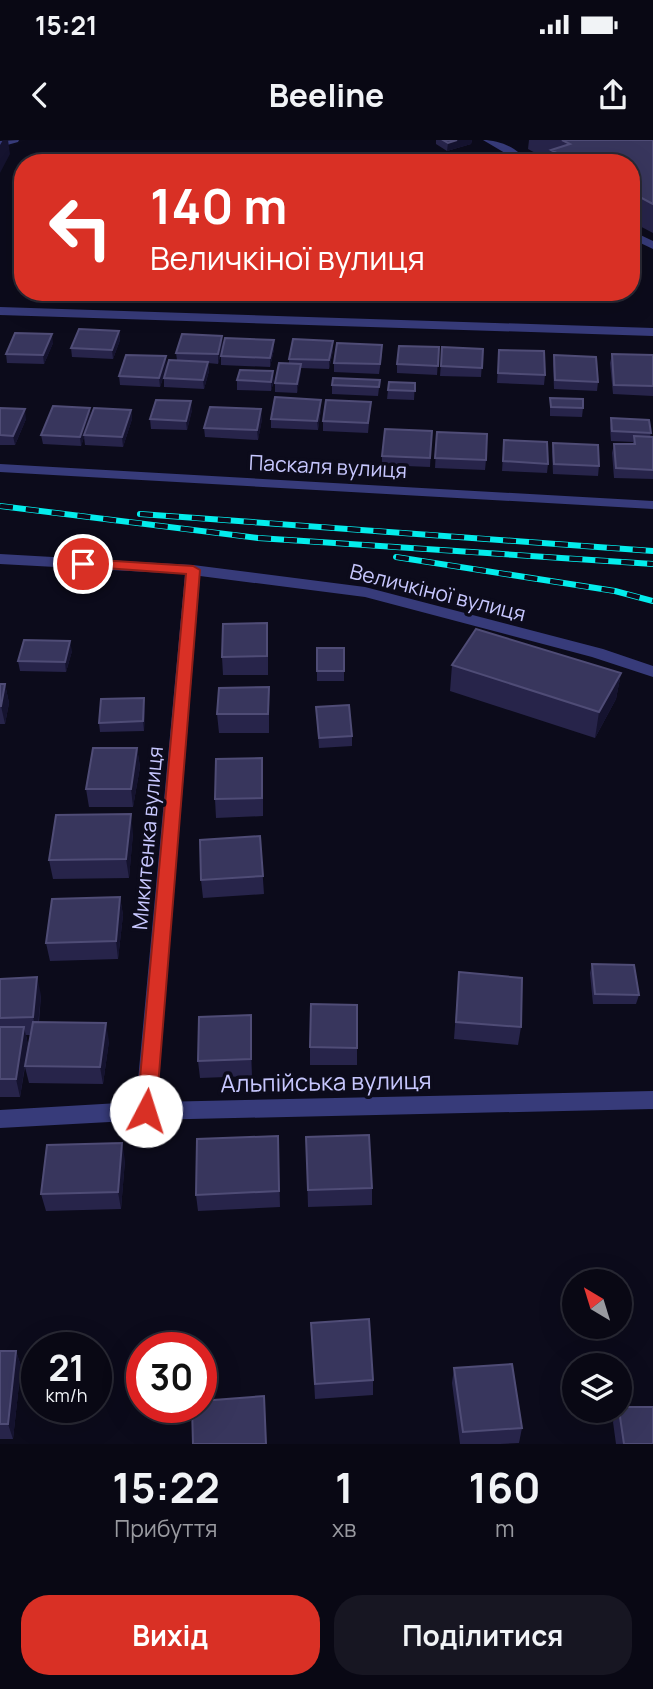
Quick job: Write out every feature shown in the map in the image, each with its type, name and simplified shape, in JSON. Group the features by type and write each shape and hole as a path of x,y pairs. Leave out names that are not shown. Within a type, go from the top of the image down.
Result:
{"street":[{"path":"0,144 14,140"},
{"path":"488,140 514,154"},
{"path":"0,311 653,332"},
{"name":"Паскаля вулиця","path":"0,468 653,505"},
{"name":"Величкіної вулиця","path":"0,559 193,570 365,592 597,653 653,672"},
{"name":"Микитенка вулиця","path":"146,1111 193,570"},
{"name":"Альпійська вулиця","path":"0,1119 146,1111 653,1100"}],"building":[{"path":"562,140 653,140 653,204 640,197 640,154 558,154 551,150 570,144"},
{"path":"79,329 119,331 112,350 71,348"},
{"path":"15,333 52,334 43,355 6,354"},
{"path":"182,334 222,336 218,354 176,353"},
{"path":"225,338 274,340 270,358 221,356"},
{"path":"293,339 333,341 329,360 289,359"},
{"path":"337,343 382,345 380,364 334,363"},
{"path":"399,346 439,347 438,366 397,364"},
{"path":"442,347 483,349 482,368 441,366"},
{"path":"499,350 544,351 545,375 498,373"},
{"path":"612,354 653,355 653,386 614,385"},
{"path":"126,355 166,356 159,378 119,376"},
{"path":"554,355 596,357 598,382 555,380"},
{"path":"169,360 208,362 203,380 164,378"},
{"path":"279,363 301,364 297,384 275,383"},
{"path":"240,370 273,371 271,382 237,380"},
{"path":"333,378 380,380 379,387 332,385"},
{"path":"389,382 415,383 415,391 388,390"},
{"path":"275,397 321,400 317,421 271,419"},
{"path":"550,398 583,399 583,408 551,407"},
{"path":"156,400 191,401 186,421 150,419"},
{"path":"326,400 371,402 368,423 323,421"},
{"path":"53,406 90,408 80,437 41,435"},
{"path":"210,407 261,409 257,430 204,428"},
{"path":"0,408 25,409 13,436 0,435"},
{"path":"94,408 131,410 122,437 84,435"},
{"path":"611,418 649,420 651,433 612,431"},
{"path":"385,429 432,431 430,458 382,456"},
{"path":"437,432 487,434 486,460 435,458"},
{"path":"634,436 653,437 653,470 616,468 614,444 635,444"},
{"path":"504,440 547,442 548,464 503,461"},
{"path":"553,443 598,445 599,466 554,464"},
{"path":"267,623 267,656 222,657 223,624"},
{"path":"476,629 621,673 599,712 452,665"},
{"path":"24,640 70,641 65,662 18,661"},
{"path":"317,648 344,648 344,671 317,671"},
{"path":"0,684 5,684 1,706 0,706"},
{"path":"269,687 268,714 217,714 219,688"},
{"path":"144,698 143,721 99,723 101,699"},
{"path":"349,705 352,736 319,738 316,707"},
{"path":"93,748 137,748 131,789 86,789"},
{"path":"262,758 262,798 215,799 216,759"},
{"path":"131,814 126,859 49,860 56,815"},
{"path":"260,836 263,876 201,880 200,840"},
{"path":"120,897 116,941 46,943 52,899"},
{"path":"592,964 634,965 639,995 595,994"},
{"path":"459,972 522,978 521,1027 456,1022"},
{"path":"37,977 33,1017 0,1018 0,979"},
{"path":"311,1004 357,1005 357,1048 310,1047"},
{"path":"251,1015 251,1059 198,1061 199,1017"},
{"path":"33,1022 106,1023 100,1067 25,1066"},
{"path":"0,1027 24,1027 16,1079 0,1079"},
{"path":"369,1135 372,1188 308,1190 306,1137"},
{"path":"278,1136 279,1191 196,1195 197,1139"},
{"path":"122,1143 118,1192 41,1194 47,1145"},
{"path":"369,1319 373,1380 315,1384 311,1323"},
{"path":"0,1351 16,1351 8,1424 0,1424"},
{"path":"512,1364 522,1428 463,1432 454,1368"},
{"path":"264,1396 266,1444 193,1444 192,1423 217,1423 217,1400"},
{"path":"632,1407 653,1407 653,1444 624,1444 621,1423 632,1423"}],"railway":[{"path":"0,506 258,538 653,564"},
{"path":"140,514 653,551"},
{"path":"396,557 615,591 653,601"}],"route":[{"path":"83,564 193,570 146,1111"}]}
